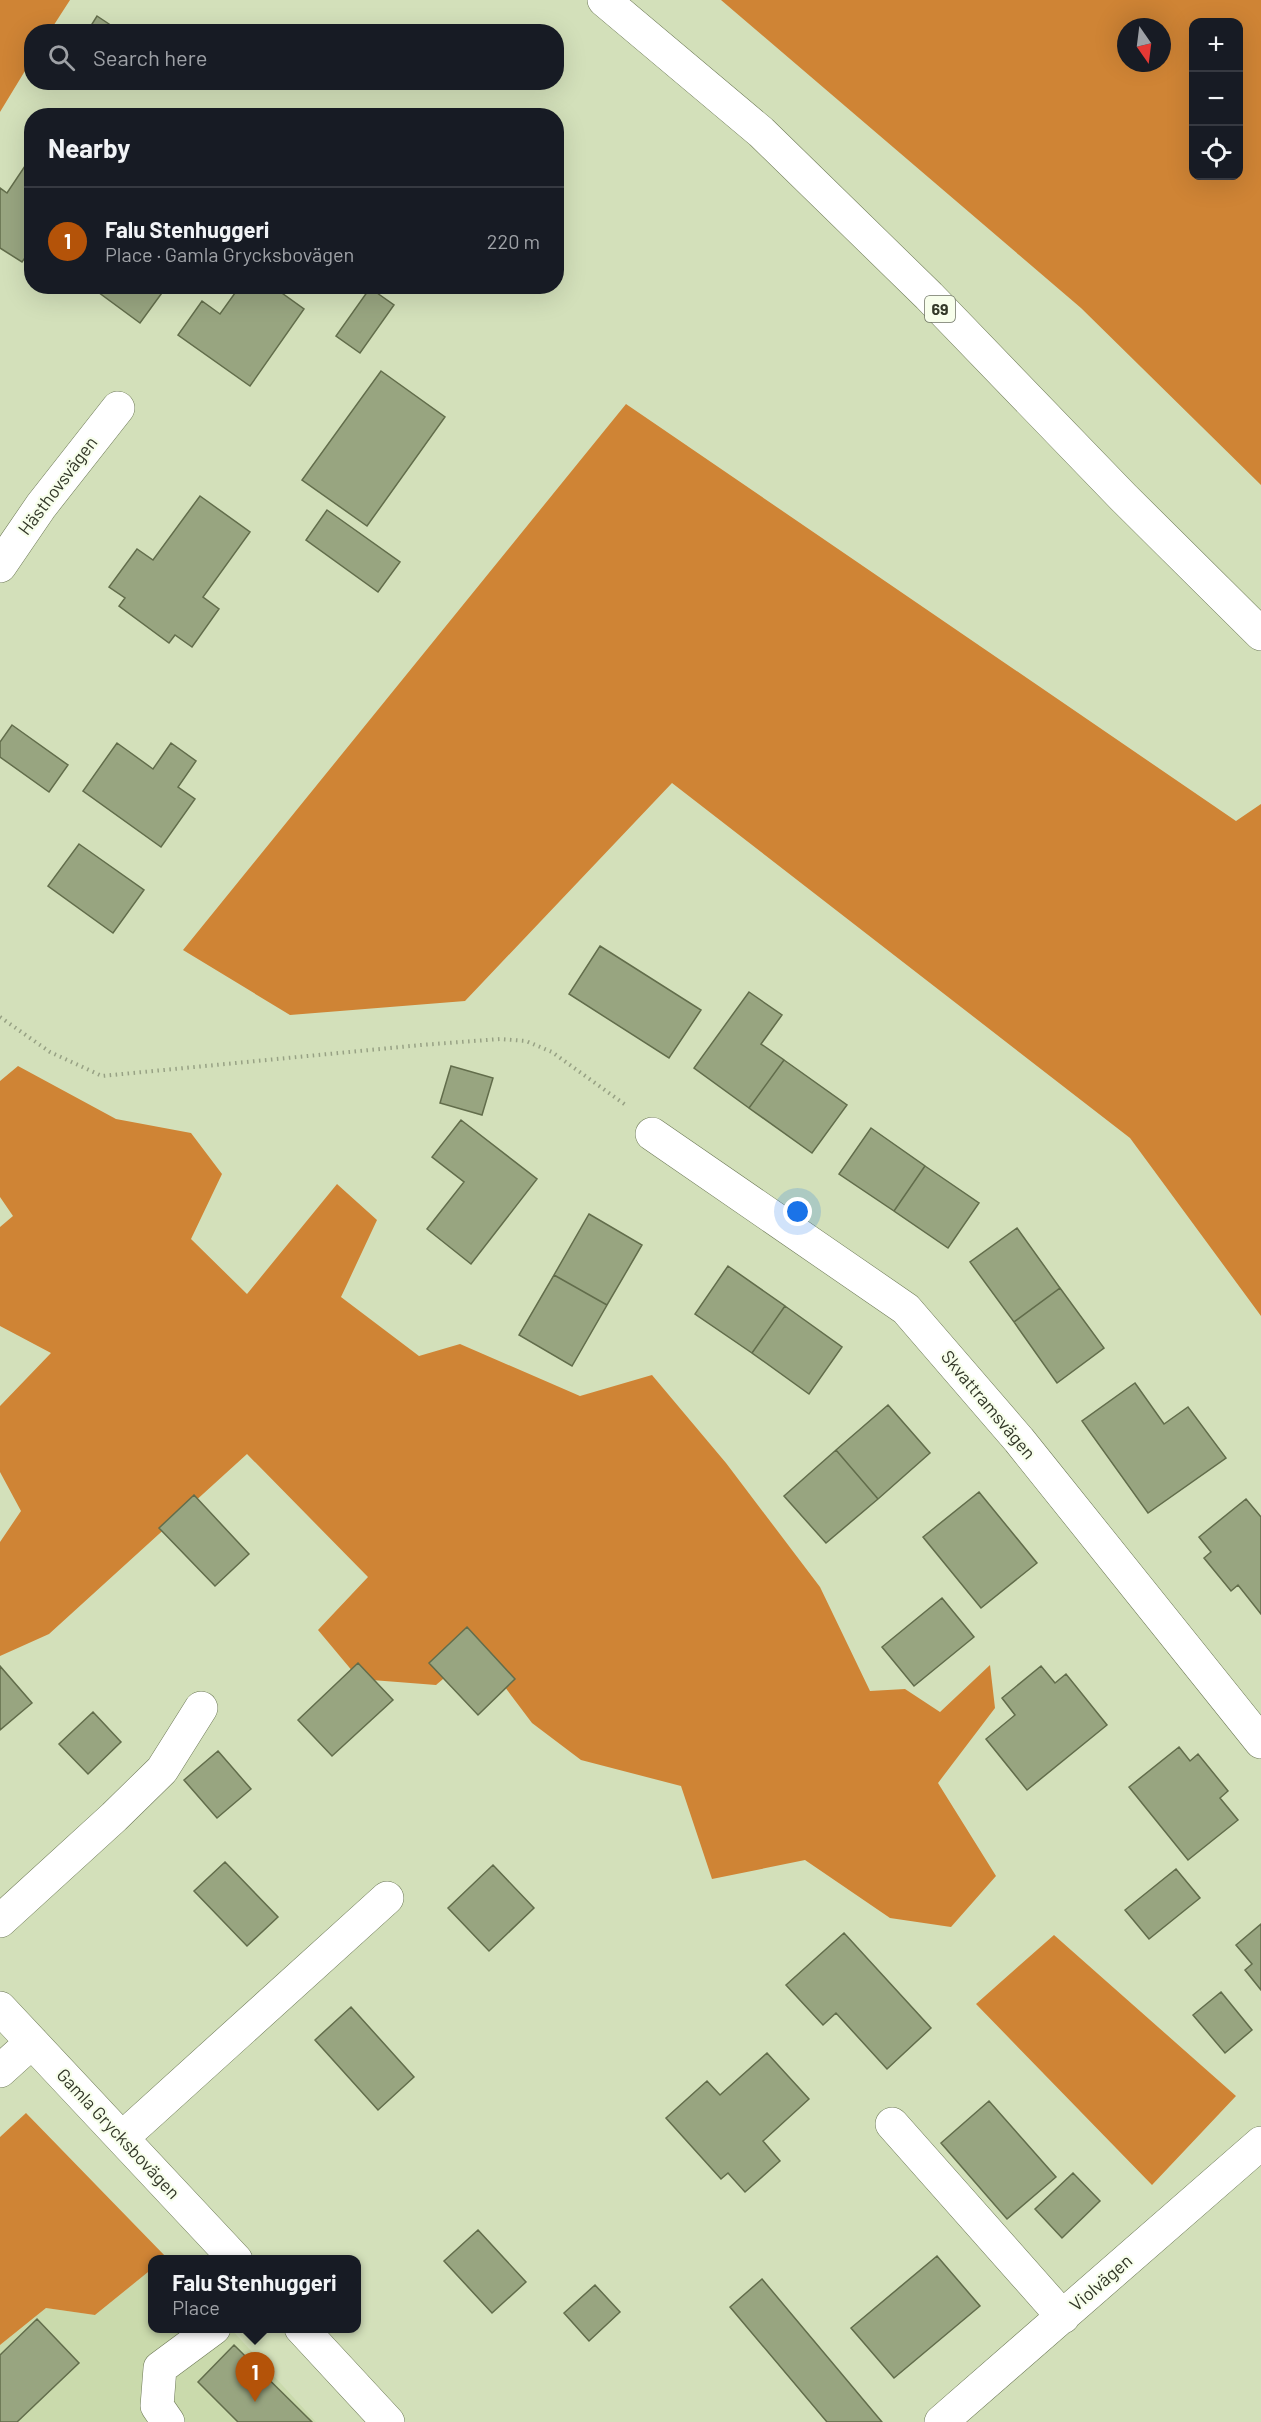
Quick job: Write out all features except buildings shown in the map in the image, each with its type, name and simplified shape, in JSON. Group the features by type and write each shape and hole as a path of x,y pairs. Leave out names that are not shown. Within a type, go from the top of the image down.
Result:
{"street":[{"name":"69","path":"604,0 761,132 929,296 1261,634"},
{"name":"Hästhovsvägen","path":"0,566 41,506 118,408"},
{"name":"Skvattramsvägen","path":"652,1134 906,1309 1019,1440 1261,1742"},
{"path":"0,1921 162,1770 201,1708"},
{"path":"122,2138 387,1898"},
{"name":"Gamla Grycksbovägen","path":"0,2008 232,2255"},
{"path":"0,2071 32,2042"},
{"path":"892,2124 1063,2317"},
{"name":"Violvägen","path":"941,2422 1261,2143"},
{"path":"168,2422 157,2406 160,2368 207,2333"},
{"path":"306,2333 388,2422"}],"path":[{"path":"0,1017 50,1052 102,1076 421,1045 500,1040 526,1041 552,1052 624,1102 652,1134"}],"shaded area":[{"path":"0,0 70,0 55,24 24,24 24,73 0,112"},
{"path":"721,0 1261,0 1261,485 1081,308"},
{"path":"626,404 1236,821 1261,804 1261,1316 1130,1138 672,783 465,1001 290,1015 183,950"},
{"path":"18,1066 116,1119 191,1133 222,1174 191,1239 247,1294 337,1184 377,1220 341,1297 419,1356 460,1344 580,1396 652,1375 726,1463 820,1587 870,1691 905,1689 940,1712 990,1665 995,1708 938,1783 996,1876 951,1927 890,1918 805,1860 712,1879 681,1786 581,1760 532,1723 477,1650 436,1685 359,1679 318,1630 368,1577 247,1454 49,1634 0,1656 0,1542 21,1511 0,1472 0,1406 51,1353 0,1326 0,1227 13,1216 0,1197 0,1081"},
{"path":"1054,1935 1236,2096 1152,2185 976,2004"},
{"path":"26,2113 164,2255 148,2255 148,2272 95,2315 46,2308 0,2345 0,2137"},
{"path":"148,2272 148,2333 235,2333 316,2422 0,2422 0,2345 46,2308 95,2315"}],"place":[{"name":"Falu Stenhuggeri","path":"255,2402"}]}
